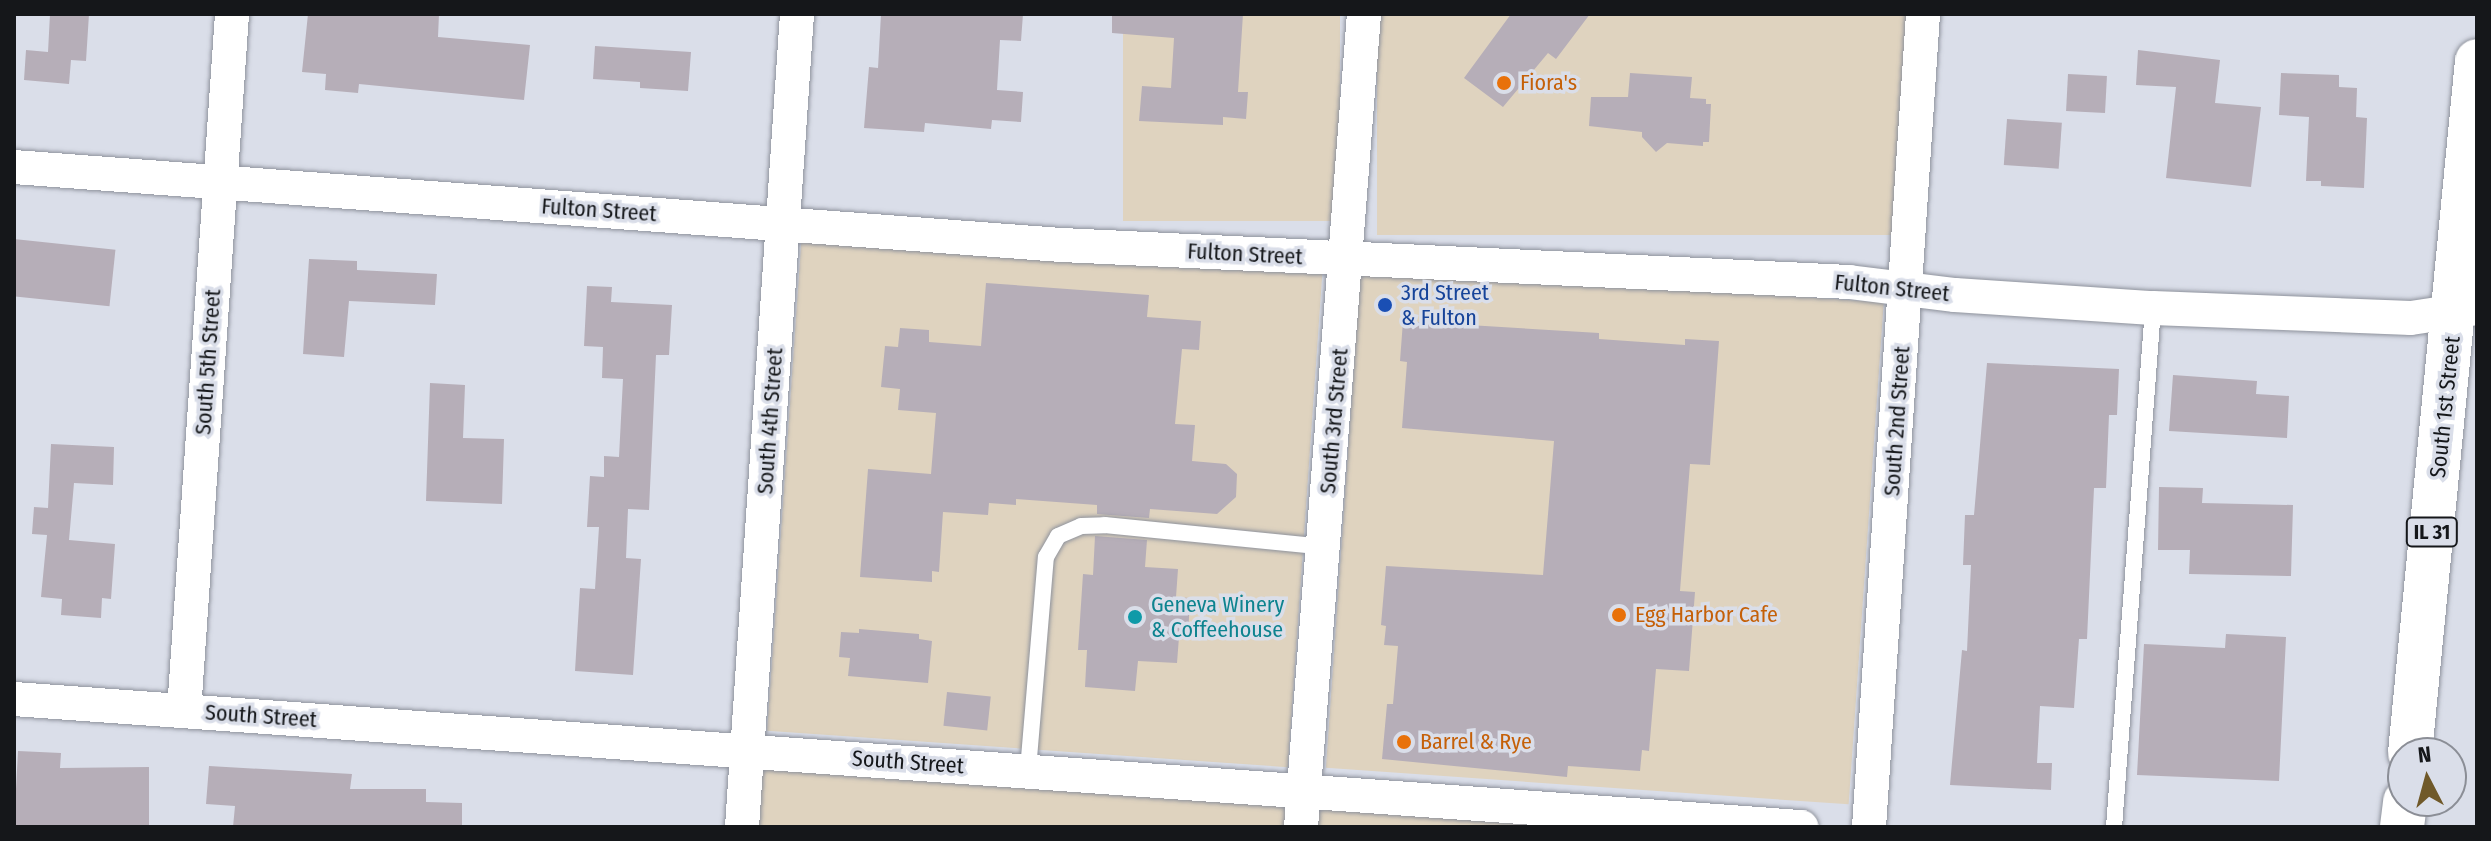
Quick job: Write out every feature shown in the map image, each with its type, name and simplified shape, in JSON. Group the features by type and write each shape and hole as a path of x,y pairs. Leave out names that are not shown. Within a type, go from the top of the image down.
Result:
{"main road":[{"name":"South 1st Street","path":"2412,737 2466,309 2477,61"}],"street":[{"name":"South 5th Street","path":"184,711 232,14"},
{"name":"South 4th Street","path":"742,827 797,14"},
{"name":"South 3rd Street","path":"1301,827 1364,14"},
{"name":"South 2nd Street","path":"1869,827 1923,14"},
{"name":"Fulton Street","path":"14,167 1062,245 1849,282 2153,308 2411,318 2466,309"},
{"name":"South Street","path":"14,699 1801,827"}],"lane":[{"path":"2114,827 2153,308"},
{"path":"1028,770 1046,557 1058,536 1081,526 1105,525 1324,547"}],"shaded area":[{"path":"1123,14 1340,14 1340,221 1123,221"},
{"path":"1377,14 1913,14 1913,235 1377,235"},
{"path":"802,231 1323,267 1288,767 767,731"},
{"path":"1361,266 1884,303 1849,804 1326,768"},
{"path":"756,761 1715,827 750,827"}],"building":[{"path":"50,14 89,14 86,61 71,60 69,84 24,80 26,50 48,52"},
{"path":"308,14 439,14 438,37 530,45 524,100 359,84 358,93 325,90 326,74 302,72"},
{"path":"881,14 1023,14 1021,41 1000,40 997,90 1023,92 1021,122 992,120 991,129 925,123 924,132 864,128 869,67 878,68"},
{"path":"1112,14 1243,14 1238,92 1248,92 1246,119 1223,117 1223,125 1139,121 1142,86 1171,88 1174,38 1112,33"},
{"path":"1511,14 1590,14 1556,59 1548,53 1503,107 1464,78"},
{"path":"595,46 691,52 688,91 640,88 640,82 593,79"},
{"path":"2138,50 2220,60 2215,103 2261,107 2251,187 2166,178 2176,87 2136,85"},
{"path":"1630,73 1692,77 1690,98 1706,99 1706,104 1711,104 1709,142 1703,142 1703,146 1667,143 1656,152 1642,137 1642,132 1589,126 1591,97 1628,97"},
{"path":"2281,73 2339,75 2339,87 2357,88 2356,117 2367,118 2364,188 2321,186 2321,181 2306,181 2309,117 2279,115"},
{"path":"2068,74 2107,76 2105,113 2066,111"},
{"path":"2007,119 2062,123 2059,169 2004,165"},
{"path":"14,239 115,250 109,306 14,296"},
{"path":"309,259 357,261 357,270 437,274 435,305 349,301 344,357 303,354"},
{"path":"986,283 1149,295 1147,317 1201,321 1199,350 1182,349 1175,424 1195,425 1192,461 1226,464 1237,474 1236,497 1217,514 1150,509 1149,518 1097,514 1097,505 1016,499 1016,505 989,503 988,515 943,512 939,572 932,571 932,582 860,577 868,469 931,474 936,413 898,410 900,389 881,387 885,346 898,347 900,328 929,330 929,342 981,346"},
{"path":"587,286 612,287 611,302 672,305 669,355 656,355 649,510 628,509 626,558 641,559 633,675 575,671 580,588 595,589 599,527 587,527 590,476 604,477 604,456 619,457 623,379 602,378 603,347 584,346"},
{"path":"1403,321 1599,333 1599,339 1685,345 1685,339 1719,341 1710,465 1690,464 1680,591 1695,592 1689,671 1656,669 1649,751 1642,750 1640,771 1568,766 1567,777 1382,759 1387,704 1393,704 1398,646 1384,645 1386,626 1381,625 1386,566 1543,575 1554,441 1402,428 1407,362 1400,361"},
{"path":"1987,363 2119,369 2117,415 2109,415 2106,488 2094,488 2087,639 2079,639 2074,708 2040,706 2037,763 2052,763 2051,790 1950,785 1962,650 1967,651 1971,565 1963,565 1965,515 1974,515"},
{"path":"2173,375 2257,381 2256,394 2289,396 2287,438 2169,431"},
{"path":"430,383 465,385 463,438 504,439 502,504 426,501"},
{"path":"51,444 114,447 113,485 74,483 69,540 115,544 111,599 102,598 101,618 61,615 62,599 41,597 47,535 32,534 34,507 48,508"},
{"path":"2159,487 2203,488 2202,503 2293,505 2291,576 2189,574 2190,550 2158,550"},
{"name":"Geneva Winery & Coffeehouse","path":"1095,536 1147,540 1145,567 1178,569 1176,597 1190,598 1188,637 1179,637 1177,663 1138,661 1135,691 1085,687 1087,650 1078,650 1083,574 1093,575"},
{"path":"859,629 919,634 919,639 932,641 928,683 848,676 850,658 839,657 841,632 859,633"},
{"path":"2226,634 2286,637 2279,781 2137,775 2144,644 2225,648"},
{"path":"947,692 991,697 987,730 943,726"},
{"path":"18,751 61,753 60,768 149,767 149,827 14,827"},
{"path":"209,766 352,774 350,789 426,789 426,802 462,803 462,827 233,827 235,806 206,804"}],"place":[{"name":"Fiora's","path":"1504,83"},
{"name":"3rd Street & Fulton","path":"1385,305"},
{"name":"Egg Harbor Cafe","path":"1619,615"},
{"name":"Geneva Winery & Coffeehouse","path":"1135,617"},
{"name":"Barrel & Rye","path":"1404,742"}]}
